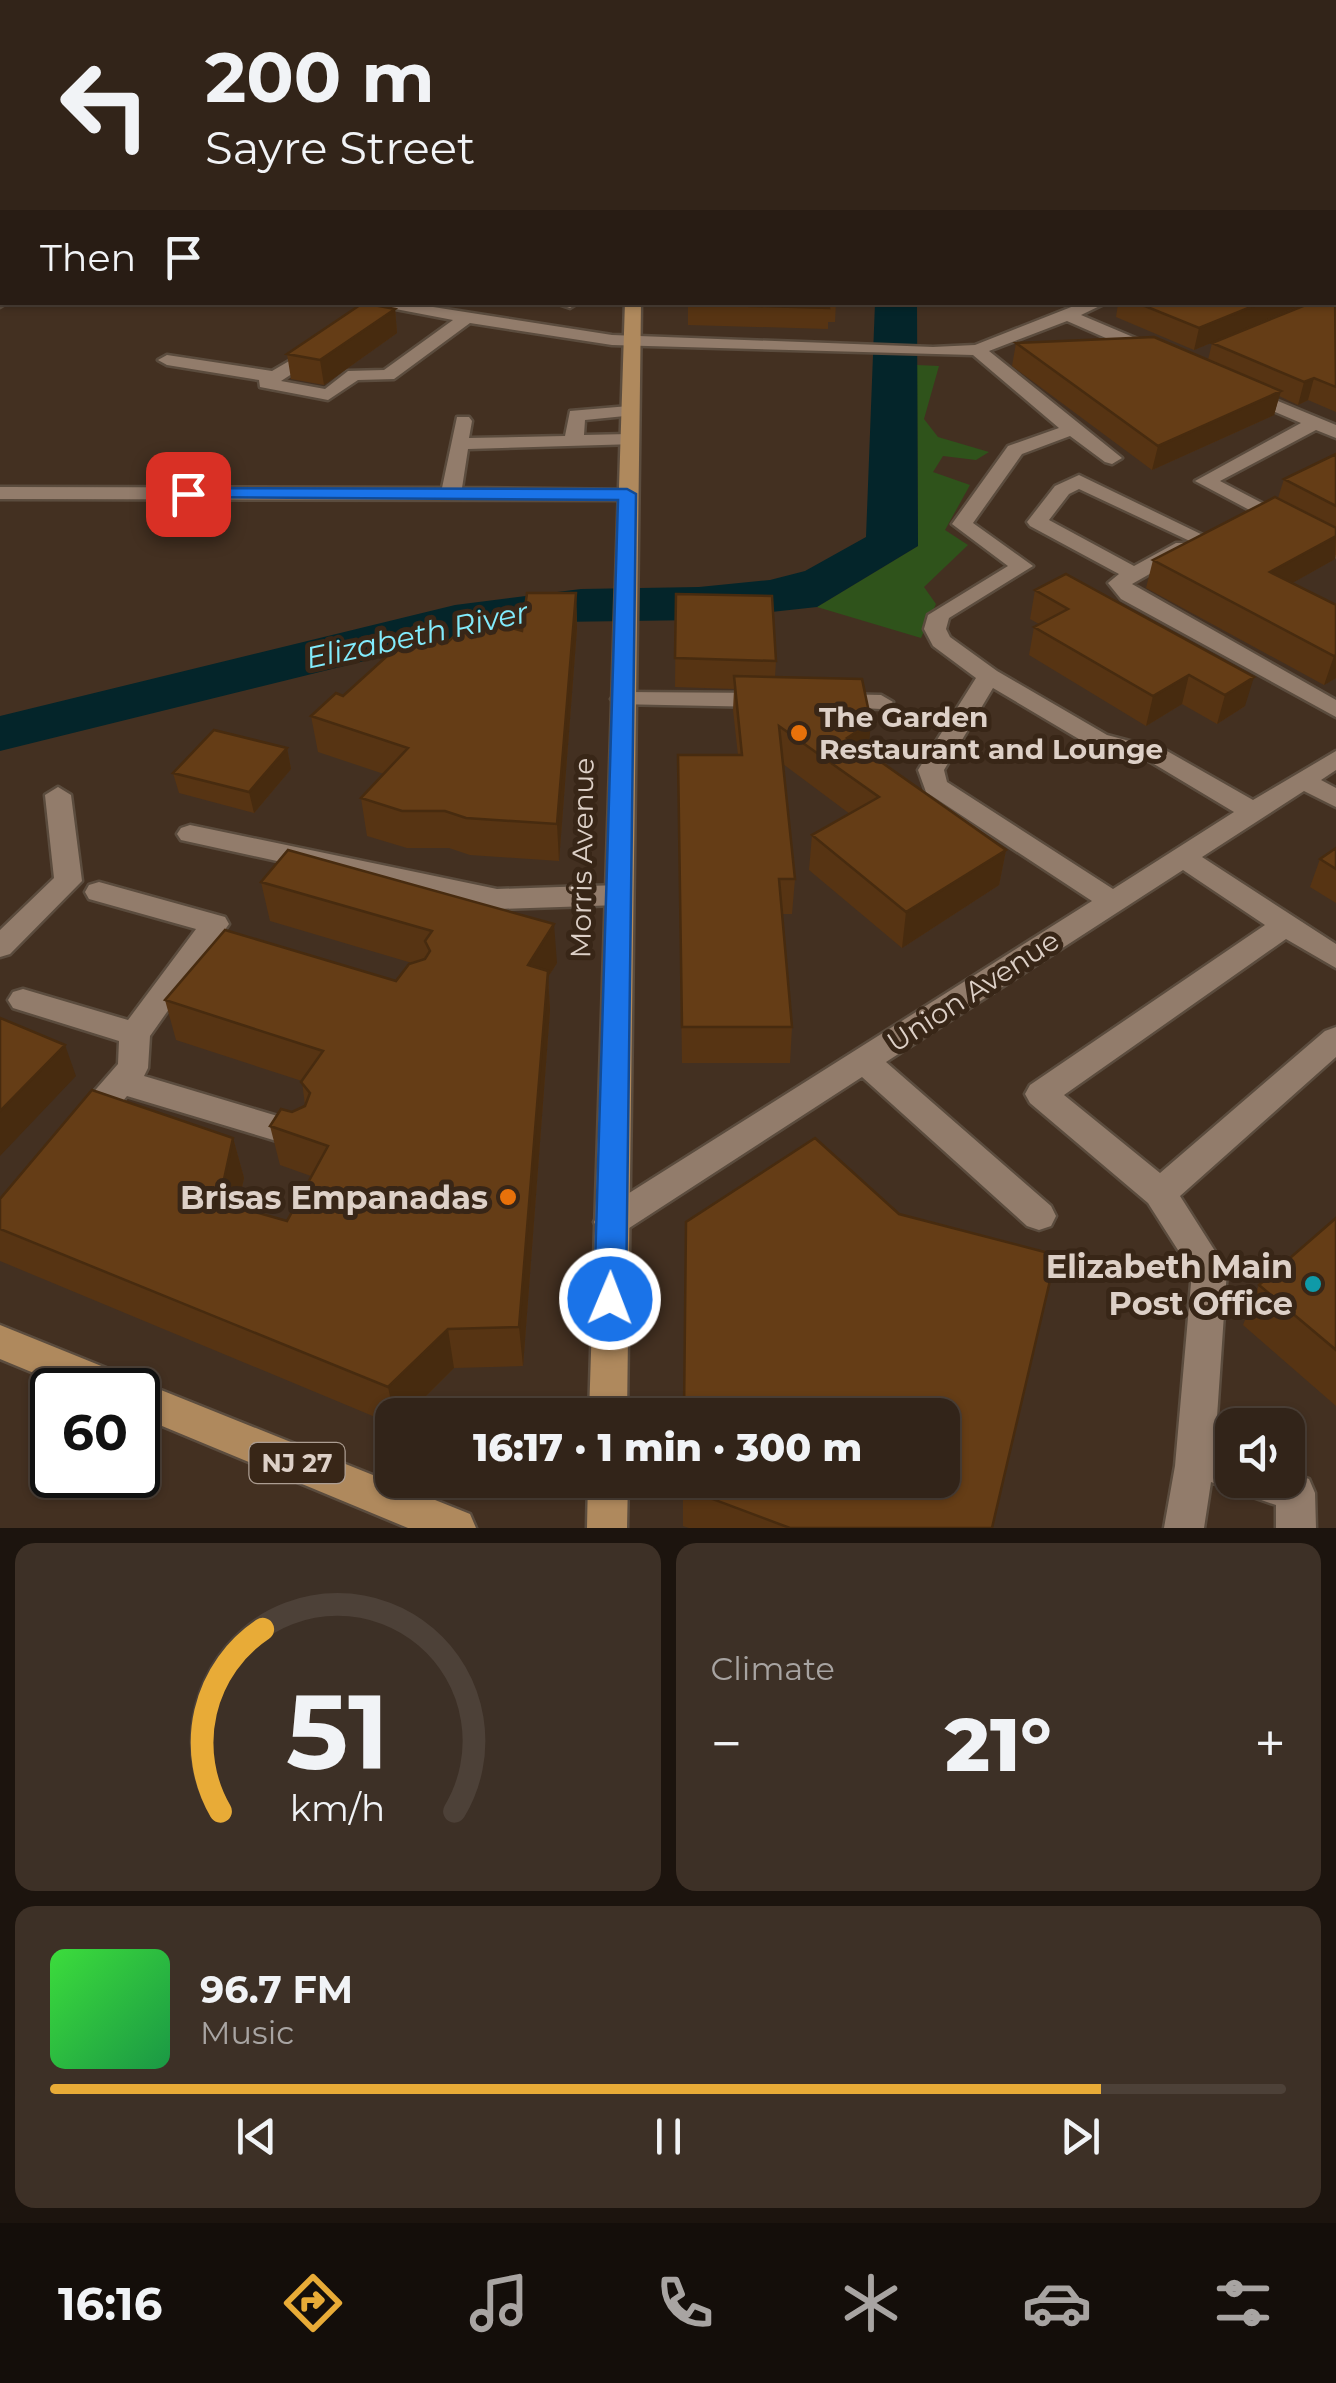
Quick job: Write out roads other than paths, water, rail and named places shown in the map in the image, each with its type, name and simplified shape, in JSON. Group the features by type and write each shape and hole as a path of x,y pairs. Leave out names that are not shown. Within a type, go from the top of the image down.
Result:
{"main road":[{"name":"Morris Avenue","path":"608,1398 634,305"},
{"path":"0,1342 64,1368"},
{"name":"NJ 27","path":"160,1407 456,1528"},
{"path":"607,1528 608,1498"}],"street":[{"path":"331,339 266,383 328,395 354,375 388,375 497,305"},
{"path":"371,308 631,341 1024,353"},
{"path":"977,350 1067,310 1168,359"},
{"path":"1111,351 1141,347"},
{"path":"977,350 1112,458"},
{"path":"167,360 275,377"},
{"path":"1232,387 1336,432"},
{"path":"574,441 576,416 629,411"},
{"path":"451,494 463,421"},
{"path":"1316,423 1205,481 1263,501 1297,532 1336,550"},
{"path":"1073,429 1014,450 962,524 1022,566 939,615 935,629 940,641 990,676 1098,740 1158,756 1252,812"},
{"path":"460,444 629,440"},
{"path":"1132,573 1037,522 1062,490 1079,481 1199,538 1120,583 1130,594 1336,710"},
{"path":"0,493 627,494"},
{"path":"990,676 931,770 935,786 1113,902"},
{"path":"623,699 881,702"},
{"name":"Union Avenue","path":"611,1222 1336,759"},
{"path":"1303,780 1336,800"},
{"path":"0,947 68,881 58,794"},
{"path":"190,834 497,899 619,895"},
{"path":"1183,856 1336,958"},
{"path":"73,1138 127,1075 135,1034 215,924 99,892"},
{"path":"1184,1528 1210,1270 1160,1193 1041,1094 1284,926"},
{"path":"209,932 246,942"},
{"path":"23,1000 135,1034"},
{"path":"1160,1193 1336,1039"},
{"path":"864,1060 1039,1216"},
{"path":"127,1075 300,1135"},
{"path":"1194,1457 1215,1465"},
{"path":"1295,1498 1296,1528"}],"water":[{"name":"Elizabeth River","path":"875,305 917,305 918,546 817,607 700,620 556,622 462,637 0,751 0,716 455,605 581,589 699,587 770,580 805,571 866,537"}],"place":[{"name":"The Garden Restaurant and Lounge","path":"799,733"},
{"name":"Brisas Empanadas","path":"508,1197"},
{"name":"Elizabeth Main Post Office","path":"1313,1284"}]}
